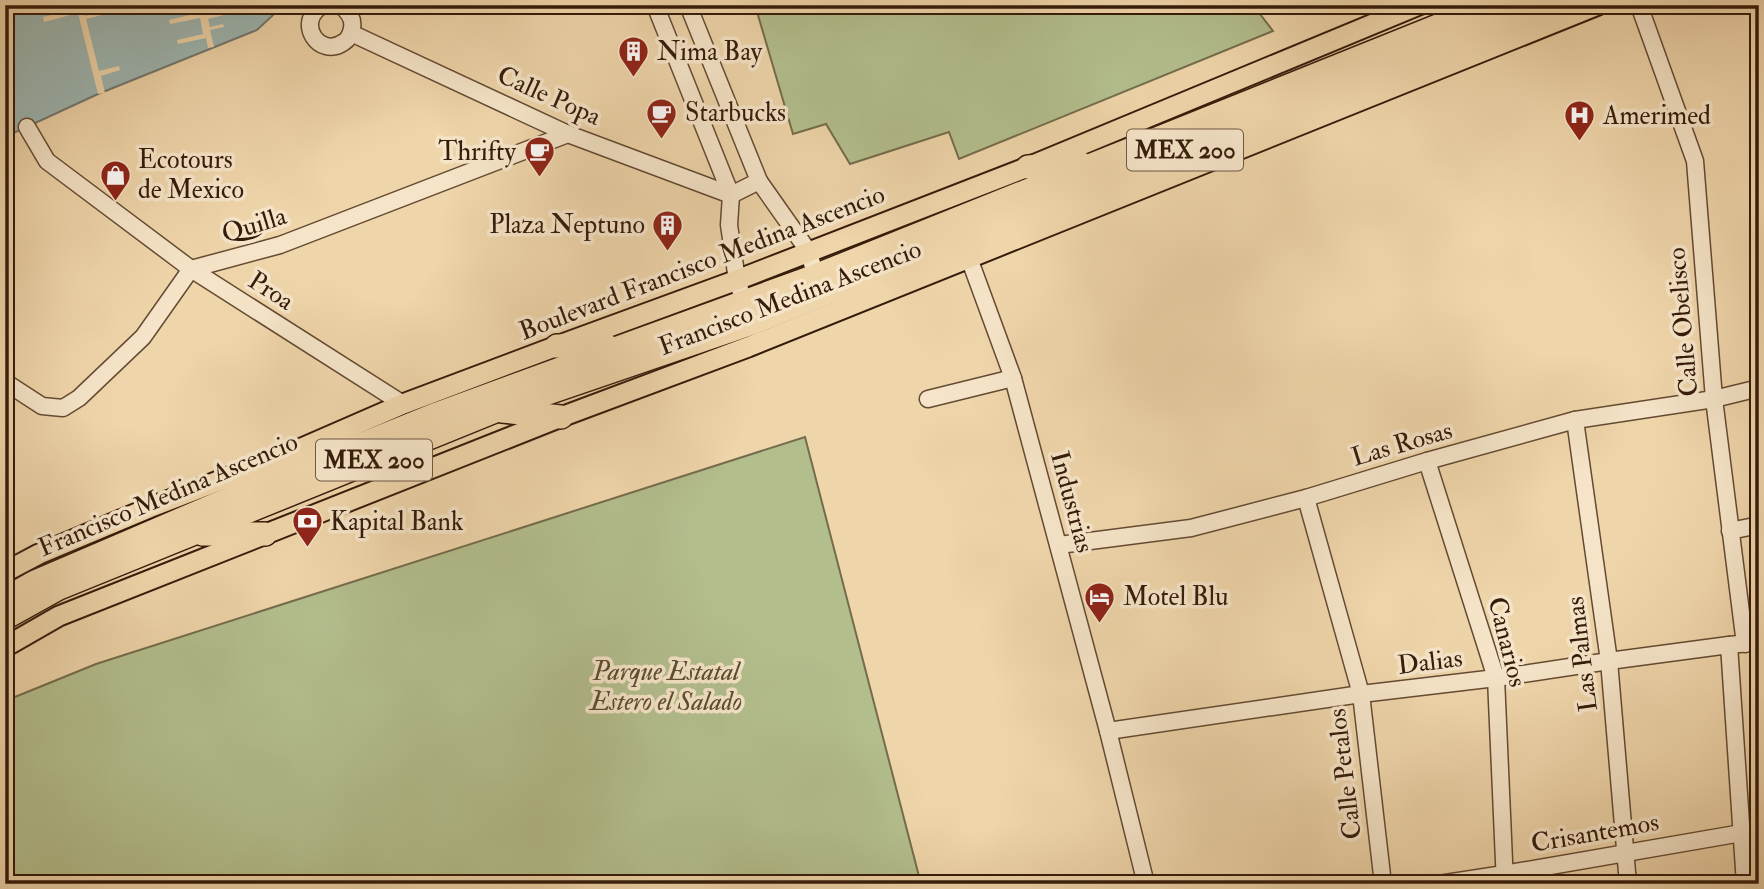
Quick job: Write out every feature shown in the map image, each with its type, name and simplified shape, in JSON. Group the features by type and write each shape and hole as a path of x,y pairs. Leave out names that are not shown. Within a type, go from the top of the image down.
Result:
{"highway":[{"name":"Francisco Medina Ascencio","path":"821,295 1101,162 1490,5"},
{"name":"Francisco Medina Ascencio","path":"5,618 59,588 495,411 752,323 1550,5"},
{"path":"1028,167 1101,162"},
{"name":"Francisco Medina Ascencio","path":"5,599 35,582 252,489 437,414 621,346 752,323"},
{"path":"557,346 621,346"},
{"path":"495,411 561,416"},
{"path":"252,489 295,451"},
{"path":"193,534 265,534"}],"main road":[{"name":"Boulevard Francisco Medina Ascencio","path":"5,572 39,554 295,451 403,404 737,280 1028,167 1419,5"},
{"name":"Francisco Medina Ascencio","path":"5,647 59,616 561,416 752,323 821,295 970,258 1598,5"}],"street":[{"path":"323,5 312,16 310,30 314,38 327,46 342,44 351,33 352,19 340,5"},
{"path":"655,5 731,195 729,225 737,280 752,323"},
{"path":"688,5 760,181 808,252 821,295"},
{"name":"Calle Obelisco","path":"1639,5 1695,161 1714,399 1744,644 1751,831 1745,884"},
{"name":"Calle Popa","path":"351,33 568,134 731,195"},
{"name":"Proa","path":"27,127 47,162 191,269 403,404"},
{"name":"Quilla","path":"191,269 279,245 568,134"},
{"path":"731,195 760,181"},
{"name":"Industrias","path":"970,258 1013,378 1108,731 1146,884"},
{"path":"5,382 42,406 63,408 79,398 143,337 191,269"},
{"path":"928,399 1013,378"},
{"name":"Las Rosas","path":"1059,545 1191,528 1306,498 1575,420 1714,399 1759,388"},
{"name":"Las Palmas","path":"1575,420 1609,660 1629,884"},
{"name":"Canarios","path":"1427,461 1496,678 1504,879"},
{"name":"Calle Petalos","path":"1306,498 1361,694 1383,884"},
{"path":"1730,531 1759,525"},
{"name":"Dalias","path":"1108,731 1609,660 1744,644"},
{"name":"Crisantemos","path":"1439,884 1504,879 1625,852 1751,831"}],"green space":[{"path":"755,5 1253,5 1273,31 959,159 949,132 850,164 826,124 793,134"},
{"name":"Parque Estatal Estero el Salado","path":"805,437 921,884 5,884 5,701 96,664"}],"water":[{"path":"5,5 280,5 257,30 98,94 5,137"}],"pier":[{"path":"76,5 82,5 85,16 113,9 114,12 86,19 99,71 119,66 120,70 101,76 105,93 98,94 78,13 44,22 43,17 76,9"},
{"path":"197,5 204,5 206,15 223,11 224,15 208,19 210,27 223,24 224,27 210,30 214,47 208,48 206,38 178,44 177,40 203,34 200,18 170,24 169,20 198,13"}],"place":[{"name":"Nima Bay","path":"634,79"},
{"name":"Starbucks","path":"662,140"},
{"name":"Amerimed","path":"1580,143"},
{"name":"Thrifty","path":"539,179"},
{"name":"Ecotours de Mexico","path":"115,202"},
{"name":"Plaza Neptuno","path":"668,252"},
{"name":"Kapital Bank","path":"307,549"},
{"name":"Motel Blu","path":"1100,624"}]}
